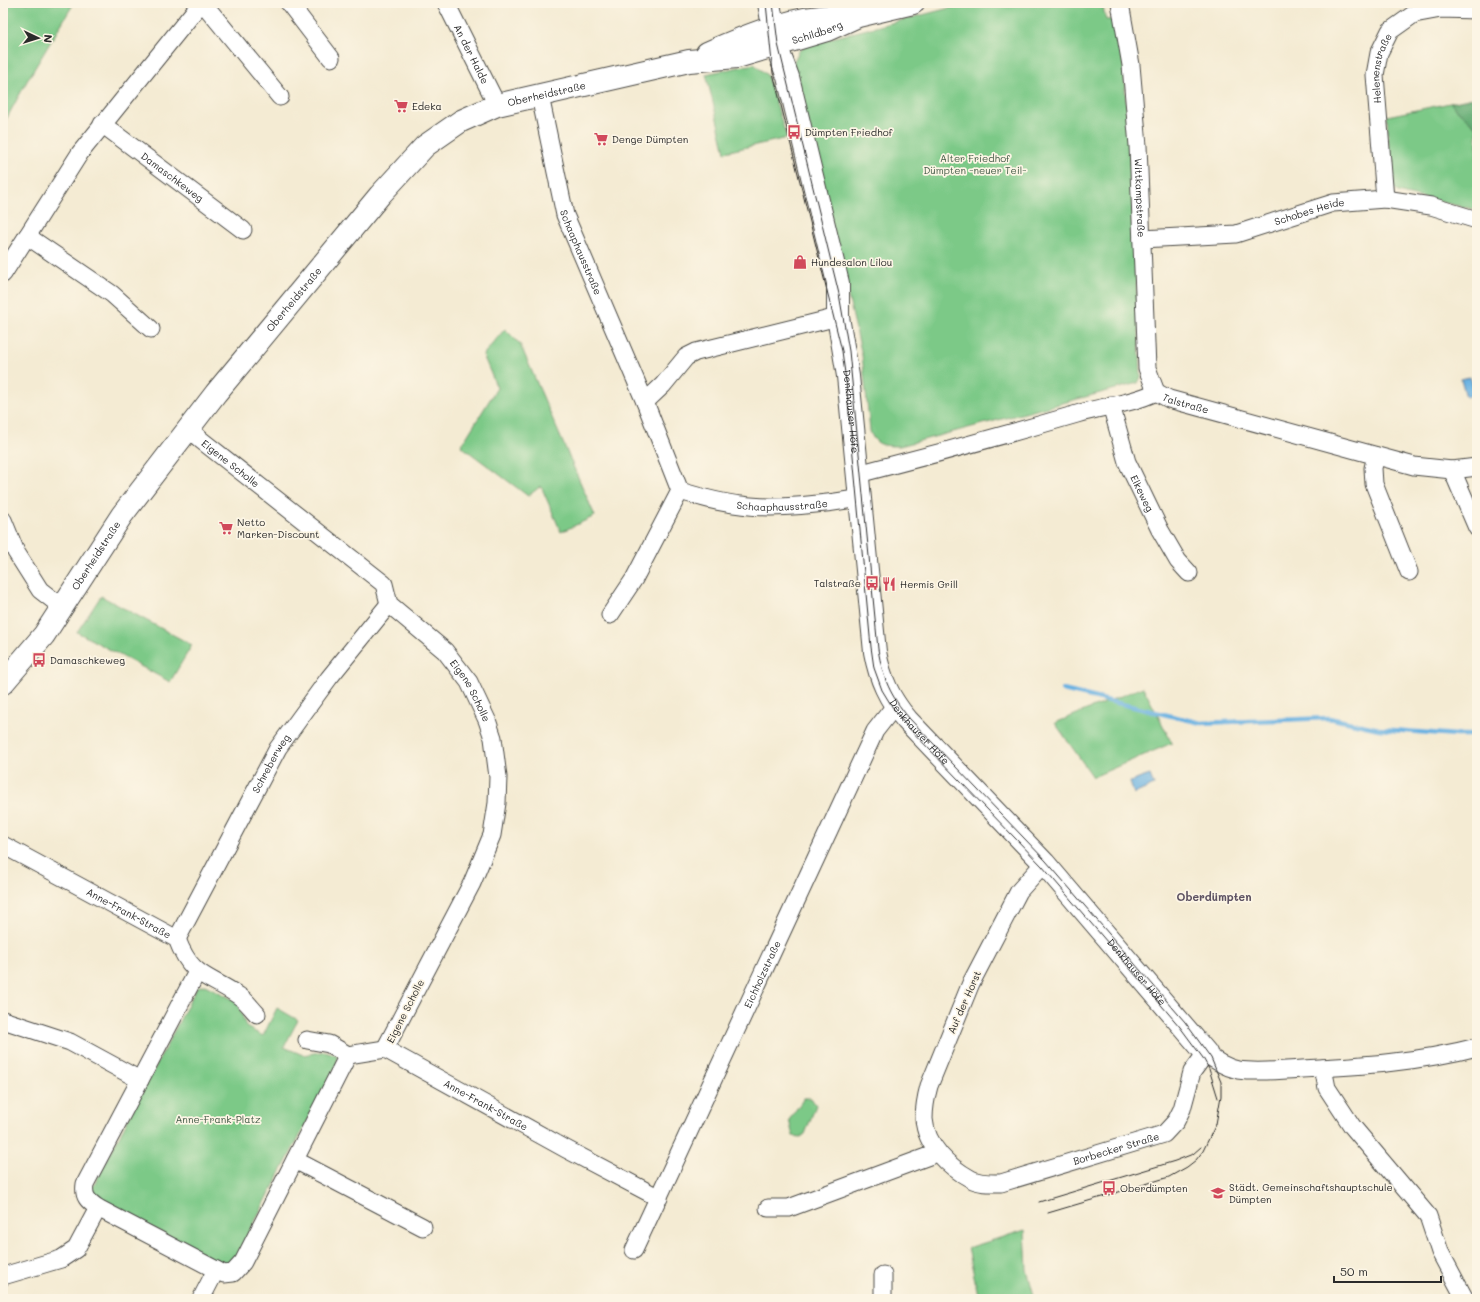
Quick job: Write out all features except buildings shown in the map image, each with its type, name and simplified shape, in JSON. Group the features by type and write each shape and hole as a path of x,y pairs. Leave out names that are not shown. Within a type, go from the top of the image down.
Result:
{"street":[{"path":"3,274 80,153 102,124 202,3 280,97"},
{"path":"289,3 331,58"},
{"name":"An der Halde","path":"446,3 498,105"},
{"name":"Denkhauser Höfe","path":"769,3 774,36 788,77 838,283 838,317 848,376 878,671 895,704 1044,863 1206,1054"},
{"name":"Schildberg","path":"774,36 827,30 858,16 913,3"},
{"name":"Wittkampstraße","path":"1120,3 1132,72 1138,146 1147,368 1156,392"},
{"name":"Helenenstraße","path":"1385,199 1375,75 1379,53 1390,31 1414,14 1441,9 1477,10"},
{"name":"Oberheidstraße","path":"3,683 44,635 122,515 189,429 380,195 425,146 461,121 498,105 689,61 737,57 774,36"},
{"name":"Schaaphausstraße","path":"540,96 565,215 645,402 680,491 710,500 742,506 775,507 861,498"},
{"name":"Damaschkeweg","path":"102,124 243,230"},
{"name":"Schobes Heide","path":"1142,239 1236,234 1333,203 1385,199 1431,206 1477,220"},
{"path":"27,236 112,294 151,329"},
{"path":"645,402 663,385 686,357 696,352 838,317"},
{"name":"Talstraße","path":"858,474 1112,405 1144,398 1156,392 1169,399 1414,466 1452,470 1477,467"},
{"name":"Elkeweg","path":"1112,405 1127,462 1160,530 1178,561 1189,573"},
{"name":"Eigene Scholle","path":"189,429 384,584 389,604 445,651 469,682 488,720 495,750 498,777 492,834 472,883 386,1049"},
{"path":"1376,456 1373,468 1374,484 1409,572"},
{"path":"1452,470 1477,528"},
{"path":"610,615 634,579 680,491"},
{"path":"3,520 16,552 40,590 62,607"},
{"name":"Schreberweg","path":"177,939 278,748 329,678 389,604"},
{"name":"Eichholzstraße","path":"634,1250 875,731 895,704"},
{"name":"Anne-Frank-Straße","path":"3,845 177,939 182,954 197,972 240,996 257,1014"},
{"name":"Auf der Horst","path":"937,1153 928,1135 924,1120 925,1103 929,1086 971,983 1019,891 1044,863"},
{"path":"197,972 85,1184 84,1192 88,1201 98,1208 224,1274 233,1273 243,1262 348,1055"},
{"path":"3,1020 70,1042 140,1080"},
{"path":"307,1040 329,1044 348,1055 386,1049"},
{"path":"1206,1054 1218,1064 1239,1070 1258,1071 1323,1068 1422,1059 1477,1047"},
{"name":"Anne-Frank-Straße","path":"386,1049 566,1149 659,1198"},
{"name":"Borbecker Straße","path":"937,1153 972,1179 987,1183 1001,1183 1156,1138 1164,1134 1176,1121 1182,1109 1192,1072 1206,1054"},
{"path":"1323,1068 1327,1088 1352,1126 1428,1216 1440,1252 1464,1299"},
{"path":"768,1208 789,1208 937,1153"},
{"path":"295,1160 423,1227"},
{"path":"3,1276 61,1258 76,1248 98,1208"},
{"path":"201,1299 216,1270"},
{"path":"883,1275 883,1299"}],"green space":[{"path":"3,3 74,3 27,81 3,125"},
{"name":"Alter Friedhof Dümpten -neuer Teil-","path":"969,3 1102,3 1106,20 1115,19 1123,60 1129,141 1141,377 1138,383 900,446 890,446 881,444 875,440 870,431 862,355 793,63 799,51 809,44"},
{"path":"754,64 767,75 787,138 725,152 706,74"},
{"path":"1477,97 1477,128 1450,103"},
{"path":"1450,103 1477,128 1477,210 1405,194 1396,191 1391,183 1387,116"},
{"path":"505,329 520,344 595,516 561,532 541,486 528,496 461,446 497,388 483,355"},
{"path":"101,596 192,645 170,682 77,632"},
{"path":"1143,687 1172,743 1093,777 1055,723"},
{"name":"Anne-Frank-Platz","path":"205,985 238,1002 246,1027 263,1036 277,1008 298,1020 284,1047 303,1055 325,1051 337,1055 337,1065 232,1265 225,1267 94,1197 90,1192 197,987"},
{"path":"804,1098 811,1098 816,1105 805,1134 801,1137 793,1136 789,1120"},
{"path":"1025,1230 1027,1270 1035,1299 979,1299 968,1248"}],"water":[{"path":"1469,377 1475,394 1466,397 1461,379"},
{"path":"1150,775 1154,785 1134,794 1130,782"}],"waterway":[{"path":"1063,690 1201,723 1329,718 1379,729 1457,735 1477,735"}],"tram line":[{"path":"766,3 773,73 842,351 871,647 874,668 882,690 904,723 1042,866 1180,1027 1203,1058 1209,1069 1218,1098"},
{"path":"773,3 778,44 839,294 849,351 878,649 882,669 888,686 897,702 909,718 1046,861 1185,1022 1211,1058 1221,1082 1221,1096 1216,1124 1203,1151 1196,1160 1187,1167 1169,1177 1048,1213"},
{"path":"1039,1202 1175,1161 1193,1154 1201,1147"}],"place":[{"name":"Edeka","path":"401,106"},
{"name":"Dümpten Friedhof","path":"794,132"},
{"name":"Denge Dümpten","path":"601,139"},
{"name":"Hundesalon Lilou","path":"800,262"},
{"name":"Netto Marken-Discount","path":"226,528"},
{"name":"Talstraße","path":"872,583"},
{"name":"Hermis Grill","path":"889,584"},
{"name":"Damaschkeweg","path":"39,660"},
{"name":"Oberdümpten","path":"1109,1188"},
{"name":"Städt. Gemeinschaftshauptschule Dümpten","path":"1218,1193"}],"district":[{"name":"Oberdümpten","path":"1214,897"}]}
